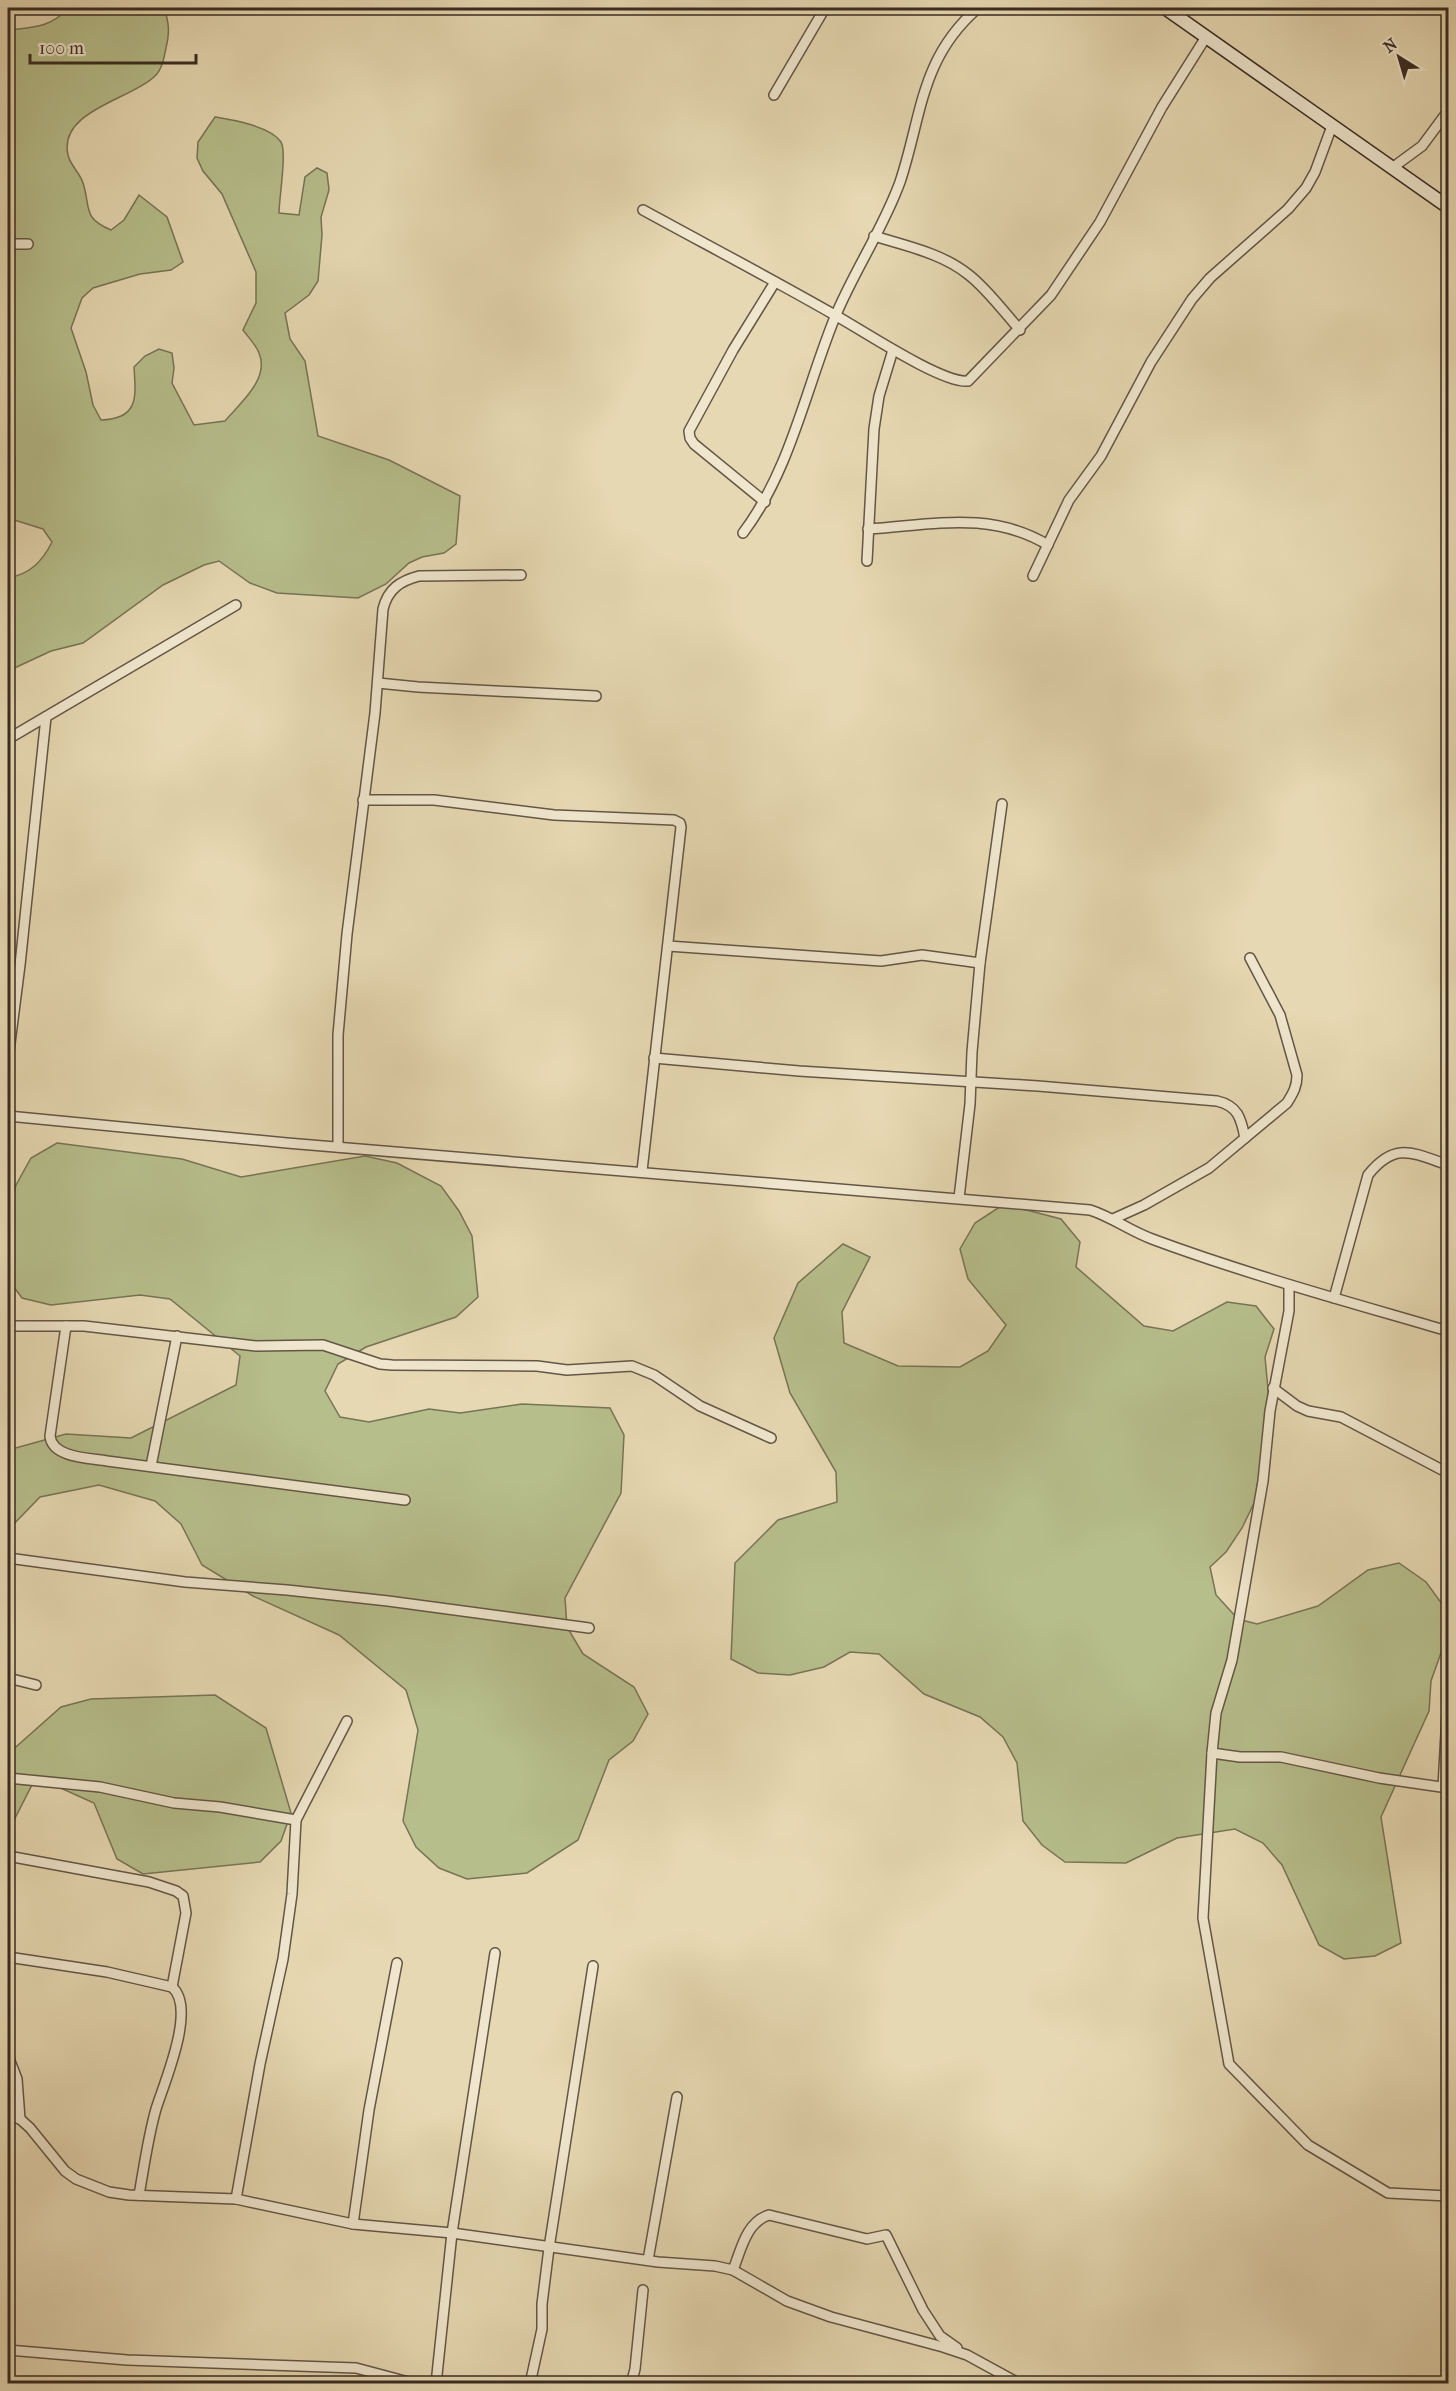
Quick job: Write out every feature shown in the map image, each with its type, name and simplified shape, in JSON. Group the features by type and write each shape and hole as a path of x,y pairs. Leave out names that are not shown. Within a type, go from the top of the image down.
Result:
{"main road":[{"path":"1165,8 1449,207"}],"street":[{"path":"774,95 824,9 806,8"},
{"path":"743,533 765,502 836,315 899,185 926,83 952,35 978,8"},
{"path":"643,210 836,315 893,350 954,380 968,381 1020,330 1050,295 1100,222 1162,107 1206,37"},
{"path":"1392,168 1422,146 1449,111"},
{"path":"1033,576 1069,500 1091,473 1151,362 1192,299 1210,278 1288,209 1300,195 1315,172 1332,126"},
{"path":"874,236 927,252 952,263 969,274 1020,330"},
{"path":"8,244 28,244"},
{"path":"765,502 694,444 689,431 733,350 775,282"},
{"path":"867,561 874,429 879,396 893,350"},
{"path":"868,530 982,522 1028,534 1048,545"},
{"path":"338,1147 338,1035 347,934 378,683 382,609 394,587 407,579 419,576 521,575"},
{"path":"8,739 236,604"},
{"path":"378,683 596,696"},
{"path":"8,1059 22,954 46,717"},
{"path":"363,800 444,801 554,815 678,821 681,827 642,1172"},
{"path":"959,1198 980,963 1002,804"},
{"path":"668,946 881,961 922,956 980,963"},
{"path":"1113,1219 1144,1205 1209,1168 1287,1103 1297,1085 1297,1075 1280,1015 1250,958"},
{"path":"654,1058 799,1071 1217,1101 1236,1110 1245,1138"},
{"path":"8,1116 338,1147 1090,1210 1149,1238 1289,1285 1449,1331"},
{"path":"1334,1298 1368,1174 1378,1162 1391,1154 1404,1151 1449,1165"},
{"path":"1289,1285 1287,1322 1273,1388 1263,1481 1232,1660 1216,1713 1203,1918 1229,2064 1308,2145 1388,2193 1449,2196"},
{"path":"8,1326 84,1326 256,1346 323,1345 380,1364 392,1365 528,1365 567,1370 632,1366 654,1375 700,1406 771,1438"},
{"path":"66,1326 50,1441 53,1446 64,1453 405,1500"},
{"path":"151,1466 177,1336"},
{"path":"1273,1388 1303,1409 1341,1418 1449,1473"},
{"path":"8,1558 185,1582 377,1599 589,1628"},
{"path":"8,1678 36,1685"},
{"path":"1212,1753 1240,1757 1281,1757 1379,1778 1446,1787 1449,1697"},
{"path":"236,2199 260,2064 283,1959 292,1894 296,1820 347,1721"},
{"path":"8,1778 100,1787 174,1803 220,1807 296,1820"},
{"path":"8,1857 149,1882 176,1891 183,1896 186,1913 172,1987"},
{"path":"436,2384 452,2233 495,1953"},
{"path":"8,1957 107,1972 172,1987 179,1992 181,1999 179,2029 167,2082 157,2109 139,2195"},
{"path":"353,2224 369,2110 397,1962"},
{"path":"530,2384 542,2329 542,2304 549,2248 593,1966"},
{"path":"8,2056 17,2079 20,2119"},
{"path":"648,2260 677,2097"},
{"path":"8,2116 20,2119 65,2171 76,2179 109,2192 236,2199 353,2224 452,2233 549,2248 715,2266 733,2270 787,2301 831,2318 967,2355"},
{"path":"733,2270 751,2226 759,2218 769,2216 867,2239 886,2235 923,2310 940,2336 967,2355 1020,2384"},
{"path":"631,2384 636,2369 643,2290"},
{"path":"8,2350 127,2360 356,2368 416,2384"}],"green space":[{"path":"70,8 164,8 168,28 163,60 157,74 143,85 85,117 74,127 68,140 69,159 82,179 89,211 96,221 111,230 124,220 139,195 167,217 183,262 171,270 140,274 93,288 82,298 71,328 86,372 93,405 101,420 113,419 129,411 134,397 134,367 145,356 159,349 172,353 174,368 172,383 194,425 225,421 257,381 261,363 259,353 243,330 256,303 256,272 222,194 203,171 197,158 198,142 215,117 260,128 276,136 283,147 279,213 299,215 305,177 317,168 327,173 329,190 321,217 322,235 318,281 309,295 285,313 290,339 305,361 318,436 389,460 460,496 456,544 444,553 422,557 409,563 386,584 358,598 277,593 250,583 219,561 204,565 163,585 83,643 51,651 8,671 8,578 23,574 34,566 44,556 52,542 43,529 14,520 15,458 8,444 8,30 48,23"},
{"path":"57,1143 182,1159 241,1177 365,1156 397,1163 441,1186 459,1211 472,1236 478,1297 456,1317 366,1347 338,1364 325,1391 340,1417 369,1422 429,1409 460,1413 522,1404 610,1408 624,1435 621,1493 565,1598 567,1627 583,1654 634,1687 648,1714 633,1741 609,1760 578,1840 527,1873 467,1879 439,1868 416,1847 403,1821 418,1730 406,1690 339,1635 253,1596 202,1565 181,1524 155,1501 99,1485 40,1497 8,1530 8,1450 66,1434 131,1438 236,1385 240,1356 170,1299 140,1295 51,1305 22,1298 8,1279 8,1214 16,1185 31,1158"},
{"path":"1004,1204 1061,1219 1080,1242 1076,1267 1144,1326 1173,1331 1227,1302 1256,1306 1274,1329 1265,1357 1270,1411 1255,1501 1242,1528 1226,1552 1210,1567 1216,1595 1238,1619 1257,1624 1318,1606 1368,1570 1399,1563 1426,1582 1445,1608 1447,1636 1431,1681 1429,1711 1381,1817 1401,1943 1375,1956 1344,1959 1319,1945 1282,1865 1263,1843 1235,1829 1177,1838 1126,1863 1065,1862 1042,1845 1023,1821 1017,1763 1003,1737 980,1717 924,1694 879,1654 850,1652 824,1667 790,1675 758,1673 731,1659 735,1563 778,1520 837,1502 836,1472 790,1393 774,1338 798,1283 843,1244 870,1257 842,1312 844,1343 898,1366 960,1367 988,1351 1006,1325 968,1279 960,1249 975,1223"},
{"path":"215,1695 266,1728 291,1813 281,1841 260,1862 143,1874 117,1859 94,1803 36,1777 8,1832 8,1754 61,1707 91,1699"}]}
